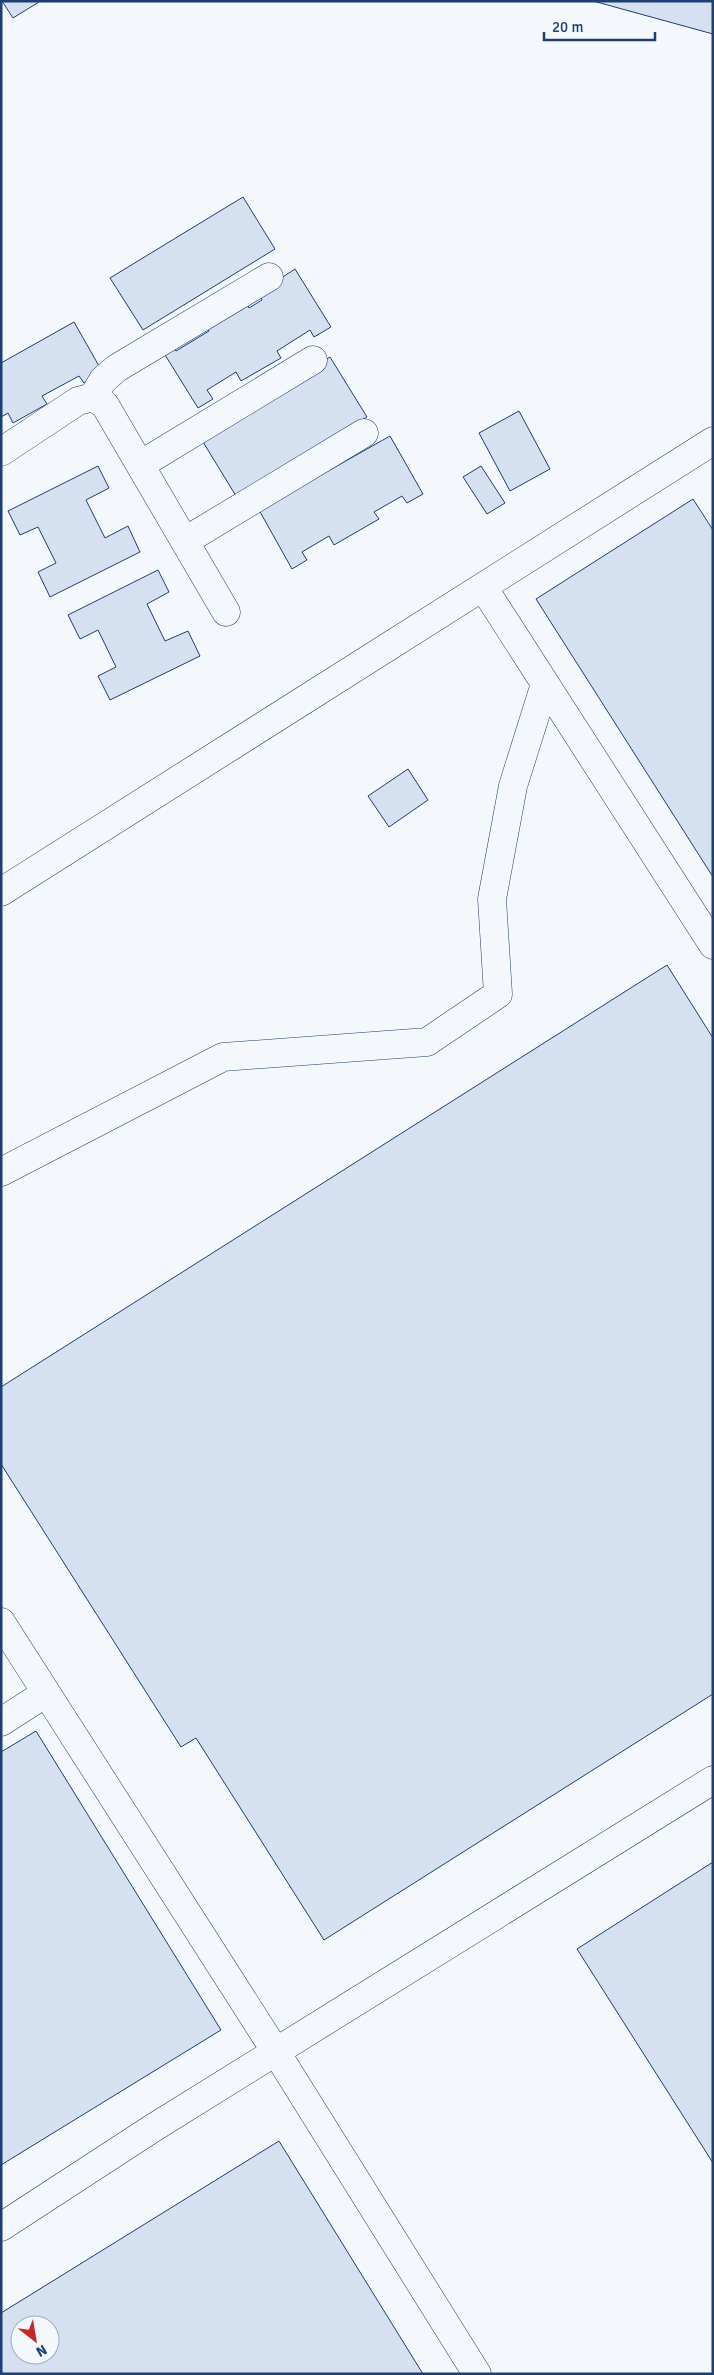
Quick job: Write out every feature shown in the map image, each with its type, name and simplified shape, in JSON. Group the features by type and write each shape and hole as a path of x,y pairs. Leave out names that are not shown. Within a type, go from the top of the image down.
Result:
{"lane":[{"path":"1,452 78,401 93,397 103,380 117,368 269,277"},
{"path":"140,465 314,360"},
{"path":"93,397 105,405 226,612"},
{"path":"185,541 364,433"},
{"path":"1,892 713,441"},
{"path":"483,587 713,945"},
{"path":"1,1172 223,1057 427,1042 498,994 492,900 513,786 545,684"},
{"path":"1,1622 276,2052 477,2374"},
{"path":"1,1722 46,1693"},
{"path":"1,2227 153,2128 713,1780"}],"building":[{"path":"2,1 39,1 39,2 13,18"},
{"path":"593,1 713,1 713,34"},
{"path":"243,197 275,249 143,330 110,278"},
{"path":"295,269 331,327 314,337 310,330 277,351 281,358 241,381 236,372 207,390 213,399 198,408 162,350 172,345 176,351 209,331 205,324 245,300 249,308 262,300 258,293"},
{"path":"74,322 103,373 84,383 79,376 42,396 47,404 13,423 8,413 1,417 1,363"},
{"path":"330,357 367,417 236,496 200,437"},
{"path":"519,411 550,469 510,491 479,433"},
{"path":"390,436 423,494 407,503 402,496 374,512 379,519 334,545 329,536 302,552 307,560 292,569 259,510"},
{"path":"98,466 109,488 86,500 105,538 128,526 140,552 50,597 38,572 56,563 38,527 20,535 8,511"},
{"path":"481,466 505,503 487,514 463,477"},
{"path":"693,499 713,530 713,877 536,599"},
{"path":"158,570 169,592 147,604 165,641 188,631 200,656 110,700 98,676 116,667 98,630 80,639 68,615"},
{"path":"408,769 428,800 389,827 368,796"},
{"path":"667,965 713,1038 713,1694 324,1940 196,1738 181,1747 1,1464 1,1387"},
{"path":"36,1731 221,2030 1,2165 1,1752"},
{"path":"713,1862 713,2163 577,1949"},
{"path":"279,2141 423,2374 1,2374 1,2313"}]}
